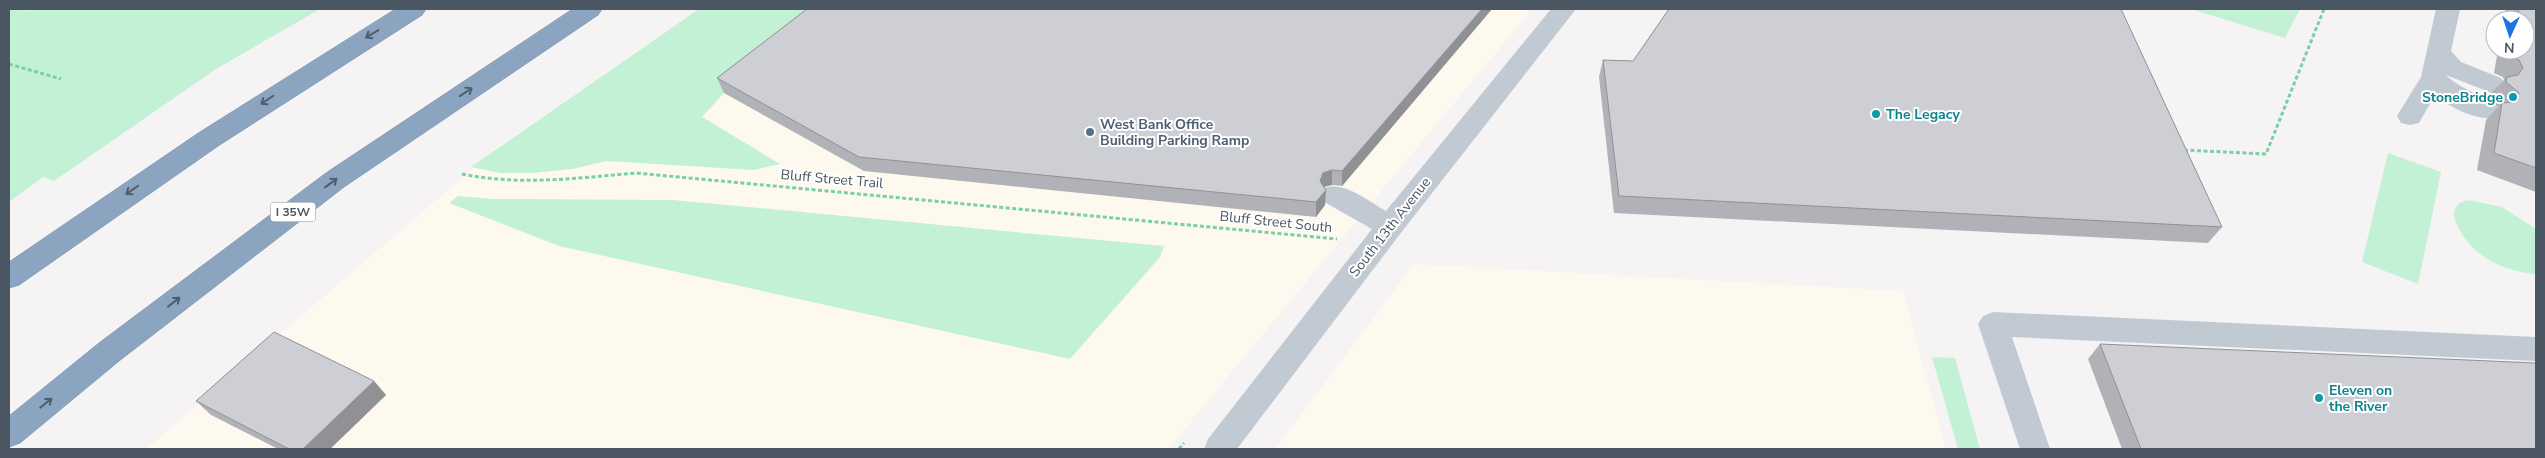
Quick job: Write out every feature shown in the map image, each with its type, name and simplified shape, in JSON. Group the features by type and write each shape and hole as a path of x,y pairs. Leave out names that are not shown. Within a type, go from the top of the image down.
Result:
{"highway":[{"path":"9,278 164,168 308,73 414,9"},
{"name":"I 35W","path":"9,434 116,346 335,180 590,9"}],"street":[{"path":"2410,116 2436,66 2448,9"},
{"name":"South 13th Avenue","path":"1219,449 1554,12"},
{"path":"2436,66 2452,68 2492,84"},
{"path":"2436,66 2442,88 2454,98 2487,110"},
{"path":"1334,195 1390,226"},
{"path":"2035,449 1993,324 2536,350"}],"path":[{"path":"2175,149 2266,154 2324,9"},
{"path":"9,64 60,79"},
{"name":"Bluff Street Trail","path":"462,174 487,180 524,182 636,173 1200,225"},
{"name":"Bluff Street South","path":"1200,225 1340,240"}],"shaded area":[{"path":"699,9 1532,9 1168,449 146,449 499,146"},
{"path":"1414,264 1903,291 1946,449 1275,449"}],"green space":[{"path":"9,9 30,11 34,9 320,9 216,69 54,181 43,177 9,202"},
{"path":"699,9 832,9 724,93 702,117 780,164 753,170 607,161 572,169 533,173 500,173 471,167"},
{"path":"2191,9 2300,9 2285,38"},
{"path":"2388,153 2441,172 2418,284 2362,262"},
{"path":"458,196 494,199 673,200 1164,246 1160,257 1070,359 559,246 449,203"},
{"path":"2468,200 2502,207 2536,229 2536,274 2510,269 2497,264 2475,250 2459,229 2454,216 2457,205"},
{"path":"1932,357 1955,358 1980,449 1958,449"}],"building":[{"name":"West Bank Office Building Parking Ramp","path":"807,9 1482,9 1342,171 1332,170 1323,173 1320,181 1326,190 1316,202 859,157 717,78"},
{"name":"The Legacy","path":"1669,9 2121,9 2222,227 1619,196 1603,60 1633,61"},
{"path":"2536,9 2536,168 2494,153 2502,103 2513,102 2519,93 2506,82 2507,77 2518,75 2523,68 2519,60 2535,60 2535,10 2519,10"},
{"path":"274,332 374,381 303,449 289,449 196,401"},
{"name":"Eleven on the River","path":"2100,344 2536,363 2536,449 2141,449"}],"place":[{"name":"StoneBridge","path":"2513,97"},
{"name":"The Legacy","path":"1876,114"},
{"name":"West Bank Office Building Parking Ramp","path":"1090,132"},
{"name":"Eleven on the River","path":"2319,398"}]}
